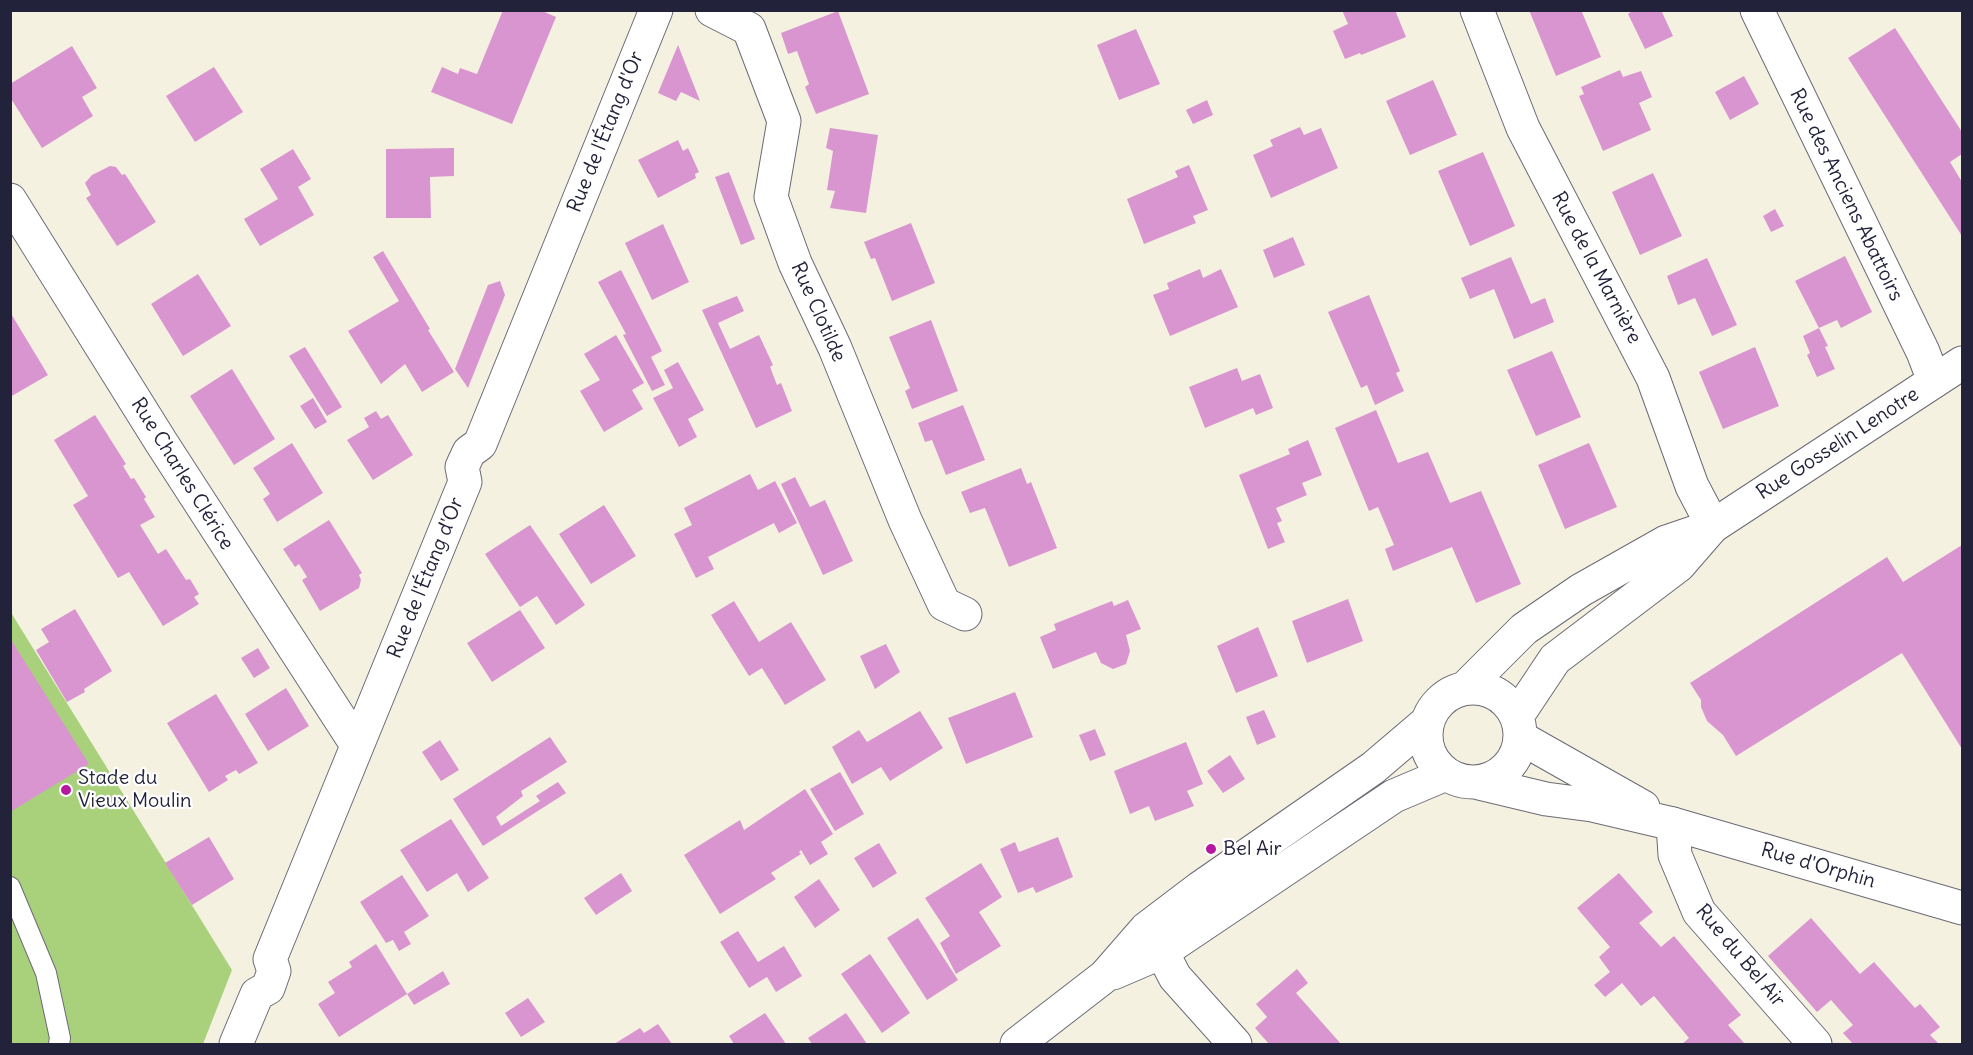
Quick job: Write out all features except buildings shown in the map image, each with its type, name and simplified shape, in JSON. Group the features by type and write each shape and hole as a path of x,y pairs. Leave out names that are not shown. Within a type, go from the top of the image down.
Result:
{"street":[{"name":"Rue de l'Étang d'Or","path":"236,1044 257,994 268,988 274,971 270,959 465,482 462,467 469,452 480,444 656,10"},
{"name":"Rue Clotilde","path":"712,10 749,29 784,121 771,197 795,263 835,348 905,520 944,604 965,614"},
{"name":"Rue de la Marnière","path":"1477,10 1522,128 1653,378 1692,486 1713,526"},
{"name":"Rue des Anciens Abattoirs","path":"1757,10 1923,352 1934,381"},
{"name":"Rue Charles Clérice","path":"10,200 174,462 357,745"},
{"name":"Rue Gosselin Lenotre","path":"1465,688 1524,629 1581,590 1666,542 1713,526 1962,363"},
{"name":"Rue Gosselin Lenotre","path":"1519,727 1555,659 1679,565 1713,526"},
{"path":"1017,1044 1106,976 1146,929 1200,888 1373,768 1427,722 1437,704 1450,694 1465,688 1481,688 1496,694 1508,703 1519,727 1517,754 1508,767 1495,777 1479,783 1468,783 1446,774 1436,764 1429,751 1426,736 1427,722"},
{"name":"Rue d'Orphin","path":"1519,727 1673,824"},
{"path":"1106,976 1162,952 1394,796 1446,774"},
{"name":"Rue d'Orphin","path":"1479,783 1546,799 1592,805 1673,824 1962,908"},
{"name":"Rue du Bel Air","path":"1673,824 1675,855 1699,912 1815,1044"},
{"path":"1162,952 1200,888"},
{"path":"1162,952 1174,977 1234,1044"}],"lane":[{"path":"10,887 46,973 60,1038 59,1044"}],"green space":[{"name":"Stade du Vieux Moulin","path":"10,611 232,970 203,1044 11,1044"}],"place":[{"name":"Stade du Vieux Moulin","path":"66,790"},
{"name":"Bel Air","path":"1211,849"}]}
